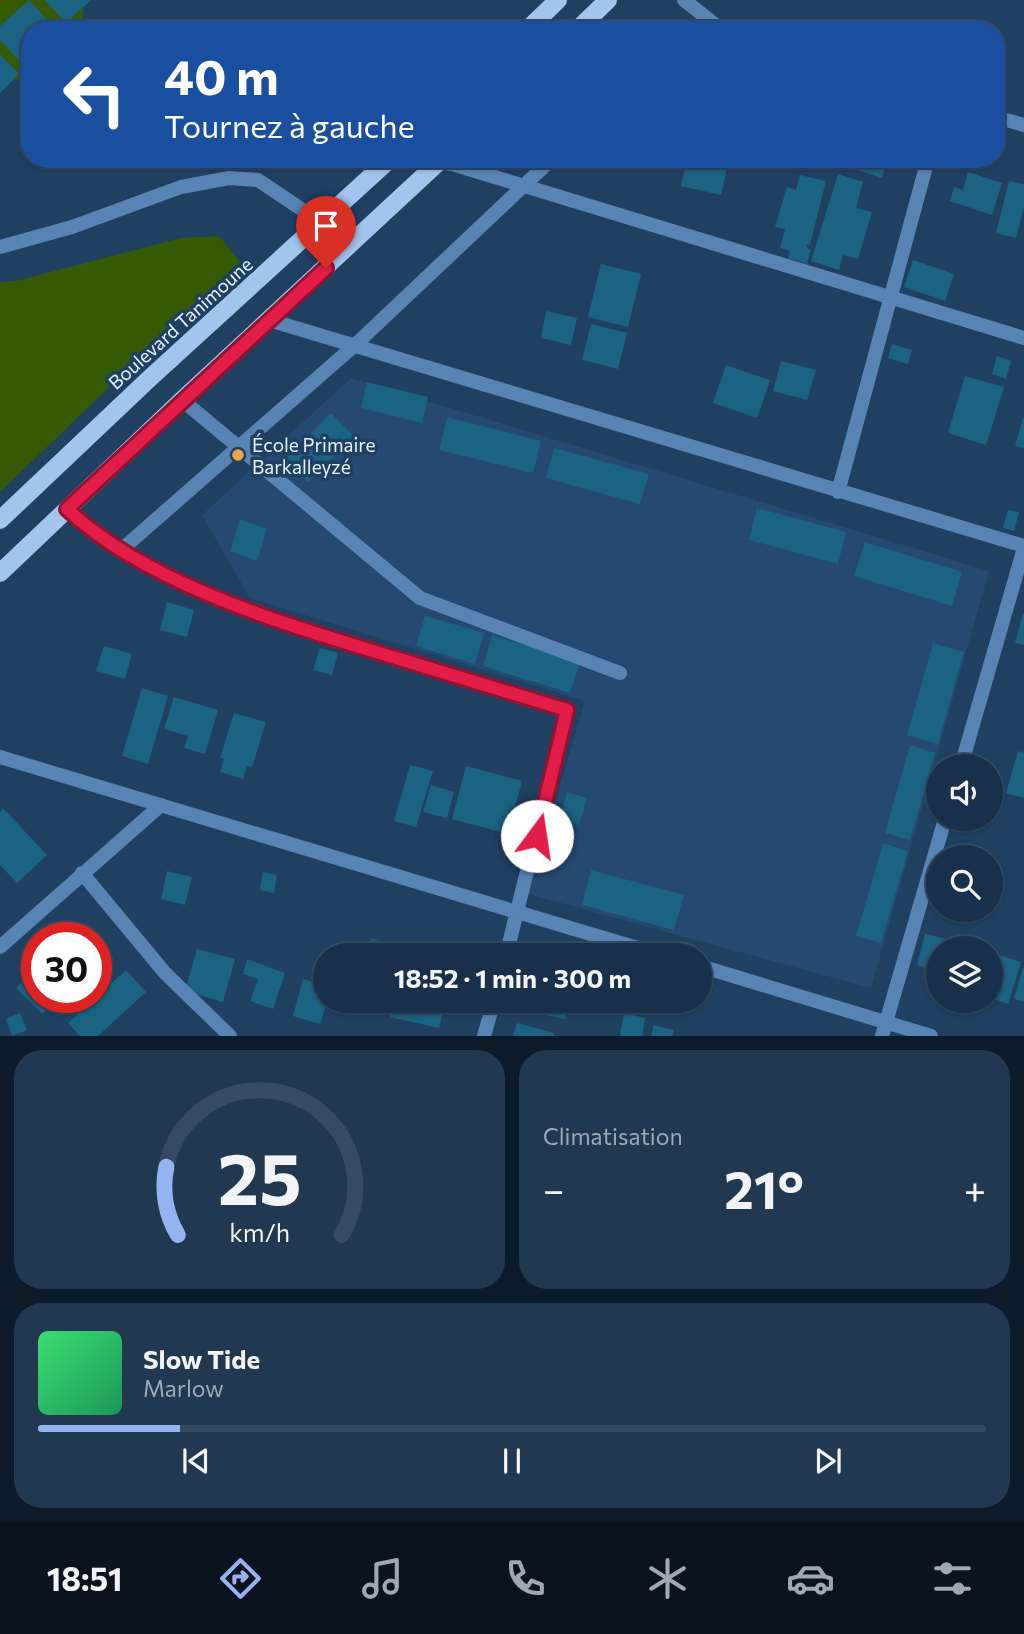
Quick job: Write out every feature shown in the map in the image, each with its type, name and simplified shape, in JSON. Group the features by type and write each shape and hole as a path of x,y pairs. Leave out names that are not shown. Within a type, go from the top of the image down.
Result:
{"main road":[{"path":"536,21 558,0"},
{"path":"586,21 608,0"},
{"name":"Boulevard Tanimoune","path":"0,520 150,378 380,168"},
{"path":"0,573 433,168"}],"street":[{"path":"684,0 709,21"},
{"path":"1005,120 1024,125"},
{"path":"465,168 1024,338"},
{"path":"120,551 355,345 542,168"},
{"path":"838,492 926,168"},
{"path":"0,247 72,227 181,187 229,178 258,180 322,223"},
{"path":"270,320 1024,547 964,754"},
{"path":"182,400 420,598 620,673"},
{"path":"67,509 120,551 200,590 283,623 567,710 510,943"},
{"path":"0,757 621,943"},
{"path":"0,947 161,805"},
{"path":"884,1029 942,831"},
{"path":"82,873 165,973 230,1035"},
{"path":"712,970 884,1029 931,1035"},
{"path":"484,1035 490,1013"}],"shaded area":[{"path":"351,378 989,571 937,754 926,754 926,794 871,988 528,894 585,701 250,598 202,515"}],"green space":[{"path":"0,0 83,0 81,21 21,21 21,80 0,80"},
{"path":"219,236 240,262 0,492 0,282 16,281 181,238"}],"building":[{"path":"29,0 49,21 21,21 21,63 0,40 0,26"},
{"path":"45,0 91,0 68,21 64,21"},
{"path":"0,54 19,74 0,93"},
{"path":"685,168 727,168 721,195 681,186"},
{"path":"858,168 885,168 882,178"},
{"path":"968,172 1002,183 992,215 950,201 954,187 963,190"},
{"path":"838,174 863,182 856,208 872,212 858,259 843,255 839,270 811,261"},
{"path":"800,175 826,181 810,245 806,244 811,250 807,264 788,258 790,251 780,248 785,229 775,227 787,187 796,190"},
{"path":"1009,181 1024,184 1024,207 1016,238 996,233"},
{"path":"913,260 954,274 945,301 904,287"},
{"path":"601,264 641,274 628,327 588,317"},
{"path":"546,311 577,318 571,345 541,338"},
{"path":"591,324 627,333 618,369 582,360"},
{"path":"892,344 912,350 908,364 888,358"},
{"path":"997,356 1011,361 1006,379 992,374"},
{"path":"781,361 816,370 807,400 773,391"},
{"path":"726,365 770,380 757,418 713,403"},
{"path":"965,376 1004,387 986,445 948,433"},
{"path":"367,382 428,397 422,423 361,408"},
{"path":"331,413 354,436 308,482 285,459"},
{"path":"447,417 541,441 533,473 439,450"},
{"path":"1024,418 1024,448 1015,446"},
{"path":"554,448 649,474 640,504 546,478"},
{"path":"757,508 846,532 838,564 749,540"},
{"path":"1008,510 1019,512 1014,531 1003,528"},
{"path":"240,519 267,529 257,561 230,551"},
{"path":"865,542 962,572 952,606 854,576"},
{"path":"167,602 194,610 187,637 160,630"},
{"path":"1024,614 1024,645 1015,643"},
{"path":"425,616 484,633 475,664 416,646"},
{"path":"492,635 580,662 570,693 483,666"},
{"path":"933,643 964,652 938,744 907,735"},
{"path":"104,646 132,654 125,679 96,671"},
{"path":"320,648 338,653 332,675 313,670"},
{"path":"142,688 168,696 148,764 122,756"},
{"path":"174,697 218,710 205,754 184,748 188,736 164,729"},
{"path":"234,713 266,722 252,767 247,766 243,779 220,772 224,759 220,758"},
{"path":"910,745 935,753 926,754 926,784 910,840 885,833"},
{"path":"1018,751 1024,753 1024,798 1006,793"},
{"path":"410,765 433,771 416,827 394,821"},
{"path":"466,766 522,781 508,834 452,819"},
{"path":"431,785 454,792 447,818 423,812"},
{"path":"567,792 587,798 579,825 559,819"},
{"path":"3,808 47,855 17,883 0,865 0,812"},
{"path":"883,843 908,851 881,943 856,936"},
{"path":"591,870 684,895 674,930 582,905"},
{"path":"167,871 192,877 185,905 161,899"},
{"path":"263,872 277,875 274,893 260,890"},
{"path":"925,934 934,936 926,936 926,967 917,965"},
{"path":"371,938 384,943 369,943"},
{"path":"197,949 235,959 223,1002 185,991"},
{"path":"1003,956 1021,962 1008,1004 1003,1002"},
{"path":"247,959 285,973 273,1009 250,1001 258,979 243,974"},
{"path":"1024,968 1024,1002 1014,999"},
{"path":"126,970 146,992 98,1036 80,1036 68,1023 79,1013 112,1013 112,983"},
{"path":"303,979 313,982 313,1013 323,1013 320,1024 293,1016"},
{"path":"20,1013 27,1030 12,1036 6,1019"},
{"path":"391,1013 443,1013 439,1028 390,1017"},
{"path":"539,1013 566,1013 565,1019"},
{"path":"624,1013 645,1018 642,1036 620,1036"},
{"path":"517,1023 554,1033 554,1036 513,1036"},
{"path":"654,1025 674,1030 672,1036 651,1036"}],"place":[{"name":"École Primaire Barkalleyzé","path":"238,455"}],"route":[{"path":"326,268 67,509 120,551 200,590 283,623 567,710 537,836"}]}
